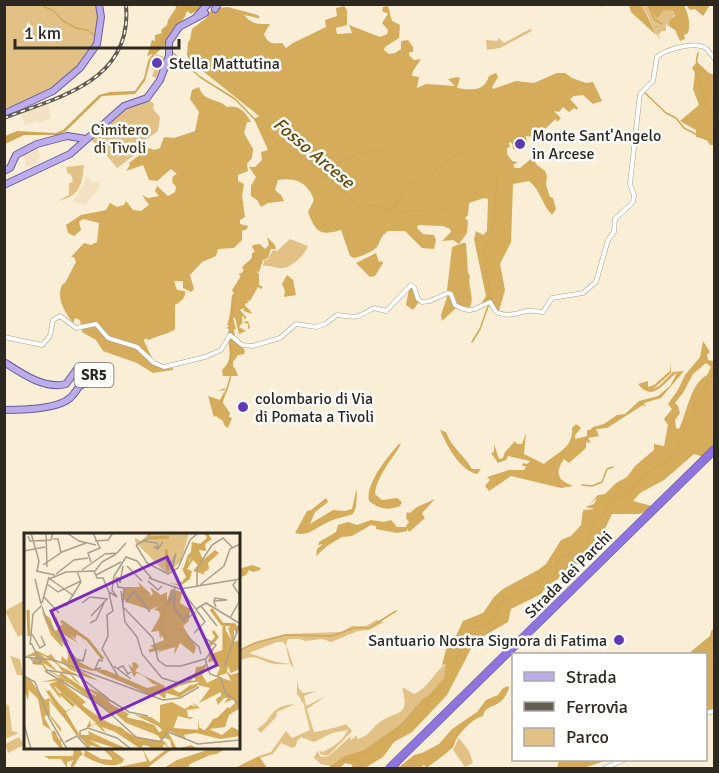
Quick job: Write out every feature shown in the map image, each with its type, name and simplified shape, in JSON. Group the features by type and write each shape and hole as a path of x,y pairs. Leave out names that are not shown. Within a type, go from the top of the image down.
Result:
{"highway":[{"name":"Strada dei Parchi","path":"391,768 714,451"}],"main road":[{"path":"4,114 54,90 81,67 98,42 101,17 99,4"},
{"path":"204,13 208,4"},
{"path":"4,185 68,156 124,106 149,97 161,77 169,55 170,41 181,24 216,7"},
{"path":"4,171 10,168 16,155 37,144 68,136 86,140"},
{"name":"SR5","path":"4,362 26,375 54,385 66,384 77,369 85,370 95,377 92,381 81,385 70,399 64,402 33,408 4,410"}],"street":[{"path":"4,337 42,345 50,336 53,320 61,316 77,328 96,324 108,338 137,347 156,364 169,367 222,350 230,335 242,345 252,347 280,338 296,324 313,328 325,324 337,315 363,316 375,308 386,311 411,285 414,286 418,299 423,302 448,293 454,305 460,308 476,310 490,302 495,311 506,315 543,311 552,298 584,292 596,283 608,240 614,232 615,219 633,202 634,195 630,184 640,94 653,82 657,56 674,47 702,46 714,58"},
{"path":"605,768 620,761"}],"shaded area":[{"path":"175,5 206,5 191,14 187,11 180,26 167,43 158,51 147,56 152,40 155,41 155,35 162,33 161,30 167,25 176,8"},
{"path":"183,5 185,6 183,16 172,23 162,47 151,59 145,81 135,94 102,96 59,135 24,135 5,144 5,136 17,131 56,133 63,130 99,95 135,91 144,78 148,61 163,38 163,30 179,14"},
{"path":"629,5 642,7 656,35 631,12"},
{"path":"647,5 684,5 689,22 688,33 684,35 685,39 680,41 675,30 669,26 670,20 675,16 673,11 664,10 657,19"},
{"path":"686,5 710,5 703,16 695,9 690,10"},
{"path":"344,6 347,10 347,25 336,28 337,34 352,33 349,25 380,37 387,34 388,30 382,23 388,14 382,11 383,7 388,6 392,21 400,25 399,38 384,50 389,54 395,53 401,49 401,41 408,40 413,47 413,52 409,52 409,55 414,60 421,59 412,76 419,77 417,88 426,84 455,86 448,79 458,77 460,78 457,88 477,89 484,85 489,76 496,73 498,77 493,89 516,81 534,83 557,73 565,73 586,83 593,82 602,101 593,104 583,95 574,96 570,99 578,108 577,110 574,108 569,112 563,107 559,112 554,111 561,118 557,122 556,119 538,134 526,136 527,143 523,150 513,149 512,143 509,142 510,147 507,148 507,154 512,161 518,162 513,165 515,168 520,168 532,158 545,171 546,185 556,209 552,215 529,181 513,184 511,242 500,264 505,290 499,311 490,300 481,306 486,296 474,239 476,231 483,235 487,231 488,199 484,198 469,203 468,215 465,218 468,221 467,233 459,244 453,240 442,241 451,232 450,229 443,226 418,225 417,228 423,234 434,235 436,240 434,249 422,248 405,231 388,231 375,249 354,258 350,256 341,230 328,233 316,229 308,212 314,200 305,185 290,179 278,180 275,190 284,201 268,203 261,207 251,196 251,186 256,177 249,167 255,167 262,160 261,152 268,150 254,119 259,116 189,60 188,42 192,29 209,16 187,26 188,22 218,8 228,7 258,15 260,18 244,15 253,22 270,24 264,34 267,40 271,43 282,43 286,48 326,27 325,20 337,16 336,8"},
{"path":"697,62 714,75 714,145 710,145 706,139 696,137 696,130 680,121 699,105 693,89 695,73 692,68"},
{"path":"199,87 207,98 227,107 242,110 251,122 247,122 244,133 253,149 252,158 247,164 248,171 238,175 238,181 244,184 242,196 245,217 240,220 240,224 248,226 242,231 242,240 234,248 218,249 216,256 202,262 190,275 194,289 191,292 183,288 183,281 174,281 177,290 185,291 183,299 175,305 175,329 149,340 145,338 144,341 152,363 163,369 173,368 173,370 153,373 137,363 103,351 96,340 82,332 80,320 75,318 73,323 67,314 62,305 60,290 76,262 74,257 71,257 84,243 91,245 97,242 99,223 83,219 79,222 81,230 74,236 68,233 66,225 81,215 106,210 110,203 117,207 124,205 126,201 133,210 141,211 149,205 142,195 148,198 159,196 155,191 157,186 168,196 175,192 176,187 172,182 173,176 177,174 171,169 157,181 149,180 143,165 126,171 129,163 149,148 154,150 160,148 164,137 174,138 195,131 199,112 190,99 192,90"},
{"path":"48,103 51,118 25,125 21,114"},
{"path":"38,144 40,159 37,159 37,164 33,167 25,166 21,153"},
{"path":"86,175 90,182 100,182 99,188 86,205 72,202 84,184"},
{"path":"267,237 276,249 271,249 268,258 263,260 259,272 256,271 259,274 259,285 263,287 261,289 258,287 250,301 247,300 249,302 245,304 252,314 244,311 244,308 240,310 247,318 242,317 242,322 248,321 250,328 248,329 248,324 243,322 239,327 246,331 239,334 235,318 233,318 236,329 234,329 235,337 242,343 227,337 229,329 226,328 229,326 227,325 234,294 232,290 241,276 238,274 242,273 243,266 255,252 253,245 260,244 265,249 269,245"},
{"path":"466,243 470,276 472,299 470,307 456,306 447,290 452,247"},
{"path":"376,253 379,262 383,263 375,276 370,277 356,263"},
{"path":"287,275 293,280 296,295 284,297 285,291 282,284"},
{"path":"412,287 419,302 413,310 406,305 409,289"},
{"path":"448,294 456,308 442,321 441,315"},
{"path":"231,337 245,350 244,354 238,355 233,362 238,376 223,376 222,370 229,360 228,340"},
{"path":"703,341 710,352 707,355 708,360 714,361 714,446 704,457 694,454 664,480 640,493 633,501 652,506 649,511 639,514 612,514 602,535 588,555 547,586 541,594 511,609 508,622 475,641 447,695 412,732 394,742 383,757 365,768 350,768 353,765 345,763 340,768 330,768 344,756 363,750 404,722 444,678 446,664 442,665 448,642 456,636 463,621 483,613 503,589 546,564 561,540 571,536 581,525 583,510 595,509 585,507 594,504 597,498 589,505 598,495 605,494 616,483 627,477 635,466 654,450 654,444 664,446 668,425 664,419 672,409 668,404 685,375 700,357","holes":["706,363 711,367 697,385 679,429 676,428 675,420 680,413 675,403 693,374"]},
{"path":"671,362 671,373 653,389 673,372 684,371 661,398 644,403 646,407 643,405 607,428 596,429 599,436 588,438 591,443 586,442 586,448 569,463 564,459 559,469 559,476 573,486 561,488 511,476 489,491 485,486 490,480 487,477 509,470 524,470 526,467 522,465 523,463 527,464 530,461 508,456 506,460 498,463 491,453 494,452 494,444 499,459 503,458 505,452 515,441 517,444 522,444 526,433 524,454 544,464 567,445 572,435 572,428 576,424 581,428 575,435 575,439 587,436 587,430 604,424 617,415 625,414 639,401 658,396 670,386 677,373 654,391 644,390 638,384 648,381 648,387 654,385 670,371"},
{"path":"225,391 223,403 230,413 229,417 232,418 228,428 223,421 214,417 208,396 220,400"},
{"path":"440,430 446,432 472,469 481,469 477,474 459,462"},
{"path":"401,444 379,480 375,494 382,500 397,498 402,502 396,508 376,506 369,501 370,487 378,471"},
{"path":"356,491 356,507 353,514 331,521 308,533 295,533 307,511 326,498 328,502 315,512 310,524 333,510 352,509"},
{"path":"435,499 423,512 425,518 409,532 406,526 409,522 406,518 407,512 410,513 417,507"},
{"path":"371,520 384,522 391,520 397,527 407,527 407,531 397,533 376,529 376,526 371,525 352,536 342,537 316,556 317,549 323,544 318,545 319,542 336,532 338,525 348,522 357,525"},
{"path":"252,565 261,568 253,572 249,570 246,575 240,578 240,569"},
{"path":"714,629 714,709 707,711 707,653 689,653 710,636"},
{"path":"508,686 507,693 501,701 486,709 483,716 469,724 457,738 453,747 436,761 426,768 424,765 420,768 398,768 414,755 439,744 452,729 477,712 486,700 498,695 503,688"},
{"path":"74,749 80,749 83,755 73,768 70,768 73,760 67,762 67,768 61,759 49,759 44,756 73,756"},
{"path":"103,749 112,749 124,759 123,762 114,765 98,763 84,756 85,750 101,759 112,760"},
{"path":"142,749 150,762 167,749 176,749 147,768 114,768 147,761"},
{"path":"210,749 224,749 190,764 188,768 164,768 177,760"},
{"path":"259,756 267,768 235,768"},
{"path":"559,761 604,761 584,768 557,768"}],"green space":[{"path":"5,5 98,5 100,11 96,46 80,65 54,89 14,109 5,108"},
{"path":"640,5 647,5 657,19 664,10 675,13 668,27 666,23 666,31 658,35 661,40 655,32 647,13"},
{"path":"530,29 532,31 500,48 487,50 486,40 497,41 499,38 504,43"},
{"name":"Stella Mattutina","path":"156,54 164,57 156,78 152,76 154,70 151,69"},
{"name":"Cimitero di Tivoli","path":"148,99 154,104 153,109 160,117 158,131 141,143 136,154 117,168 89,138 122,108"},
{"path":"84,165 78,189 71,196 58,201 69,195 69,183 73,182 66,167"},
{"path":"290,239 308,246 300,258 292,265 283,268 263,266 264,260 268,259 273,250 277,251"},
{"path":"24,601 24,637 21,635 18,637 5,611"},
{"path":"377,620 384,622 369,630 358,631 331,642 322,639 305,641 288,639 286,644 294,668 290,664 272,664 256,658 249,657 242,660 240,657 240,650 258,641 285,634 341,632 352,626 366,626","holes":["277,642 283,642 290,664 249,653"]},
{"path":"10,656 20,659 23,675 17,675"},
{"path":"447,663 444,678 404,722 363,750 344,756 330,766 321,764 314,758 317,751 321,757 329,756 351,736 350,741 357,735 357,739 361,738 380,722 401,711 405,704 402,687 414,694"},
{"path":"297,680 299,689 303,693 317,691 304,696 306,706 326,696 307,709 314,732 346,724 352,731 329,755 321,755 319,750 322,752 334,746 348,730 332,733 314,742 301,737 296,746 292,748 281,743 273,754 261,758 259,756 271,752 286,731 292,738 310,730 303,702 297,694"},
{"path":"4,703 9,706 12,731 19,733 5,739"},
{"path":"295,704 277,712 276,717 261,733 257,729 280,707"},
{"path":"19,737 24,745 8,753 5,744"},
{"path":"459,738 469,751 473,763 465,767 453,750"}],"waterway":[{"path":"38,4 54,11 63,21 96,36"},
{"path":"648,4 654,19 662,24"},
{"path":"702,8 703,4"},
{"path":"184,6 193,9 205,6"},
{"name":"Fosso Arcese","path":"171,51 200,77 235,99 281,146 308,160 359,207 374,206 397,212 442,210"},
{"path":"698,53 696,62 698,80 714,123"},
{"path":"644,92 666,113 676,118 684,128 705,139 714,140"},
{"path":"316,166 321,163 338,163 359,153 386,149"},
{"path":"388,211 393,208 408,184 429,176 453,157 465,151"},
{"path":"472,342 480,329 491,298 484,250 491,236 498,177"},
{"path":"230,334 235,293 242,275 254,256"},
{"path":"213,413 225,395 231,374 228,370 232,353 230,337"},
{"path":"455,663 472,629 493,619 500,603 534,586 539,580 554,575 559,560 576,550 590,536 594,521 603,515 610,502 632,490 643,475 671,458 693,415 694,403 705,394 707,380 714,373"},
{"path":"582,485 592,486 602,482 607,469 613,467"},
{"path":"240,650 255,643 286,635 332,636 354,628 369,628 396,611"},
{"path":"707,670 714,663"},
{"path":"333,768 341,760 355,759 384,740 424,699 434,695 447,680"},
{"path":"560,761 560,768"}],"railway":[{"path":"4,118 69,93 89,82 106,68 118,51 125,30 126,4"}],"place":[{"name":"Stella Mattutina","path":"157,63"},
{"name":"Monte Sant'Angelo in Arcese","path":"520,144"},
{"name":"colombario di Via di Pomata a Tivoli","path":"243,407"},
{"name":"Santuario Nostra Signora di Fatima","path":"619,640"}]}
